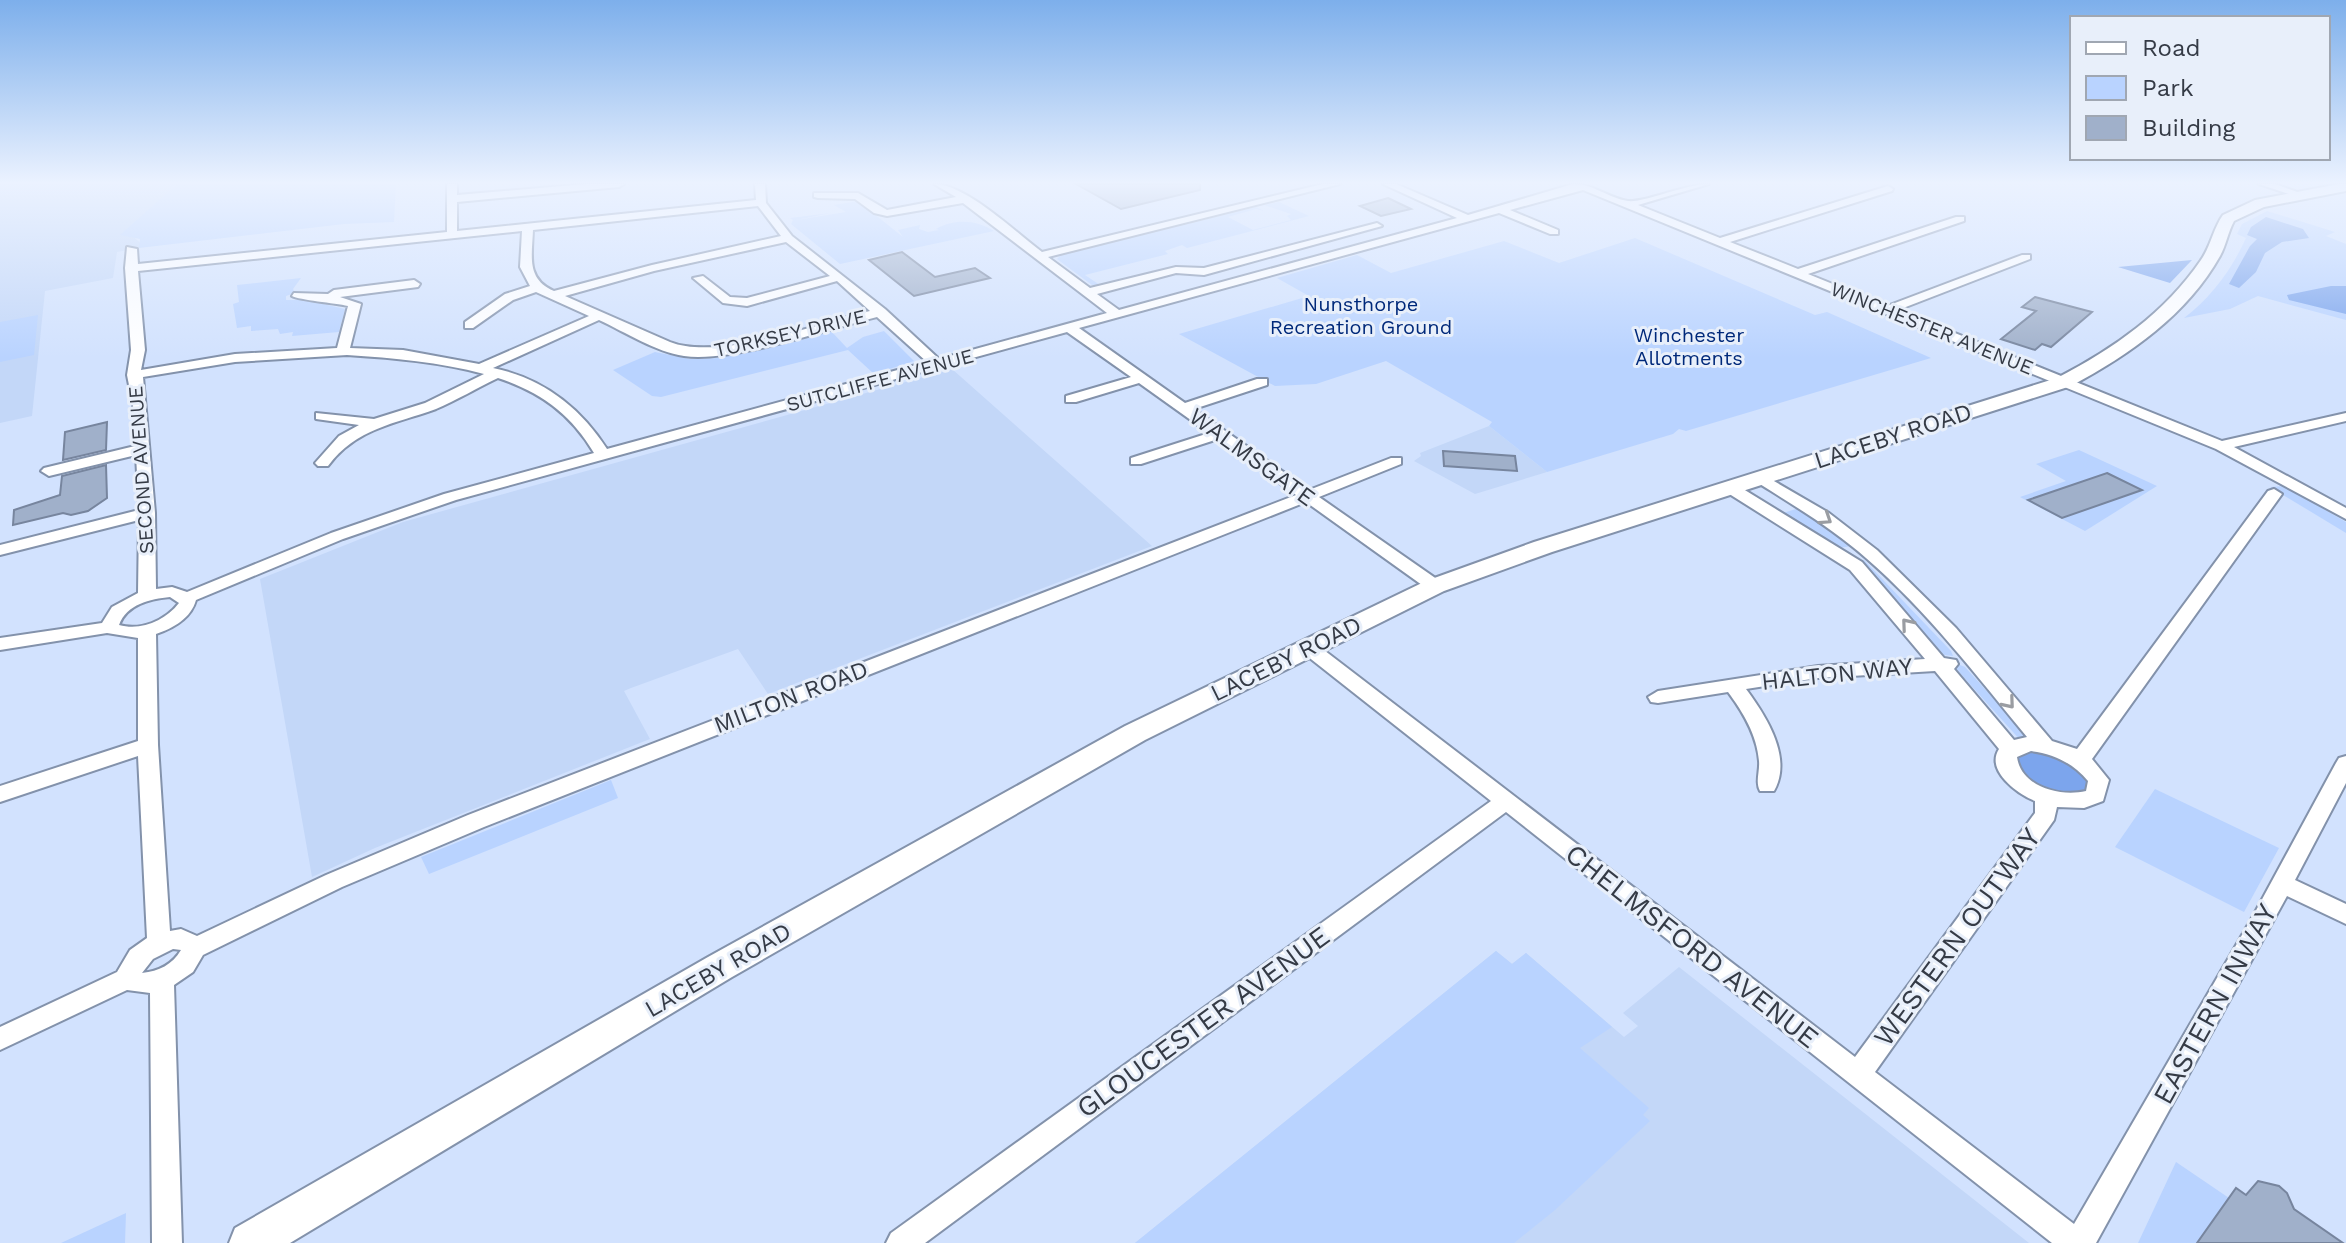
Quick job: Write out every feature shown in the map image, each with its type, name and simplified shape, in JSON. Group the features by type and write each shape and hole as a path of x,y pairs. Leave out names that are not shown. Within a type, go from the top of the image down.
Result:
{"highway":[{"name":"LACEBY ROAD","path":"250,1243 734,959 1135,733 1435,586 1543,547 2064,382 2128,346 2180,299 2214,253 2218,242"}],"street":[{"path":"131,268 428,242"},
{"path":"469,325 509,297 537,288 526,267 527,242"},
{"path":"551,296 652,268 770,242"},
{"path":"793,242 881,312 937,364"},
{"path":"1020,242 1118,315"},
{"path":"1038,256 1096,242"},
{"path":"1089,292 1176,270 1204,272 1316,242"},
{"name":"SUTCLIFFE AVENUE","path":"187,598 397,515 603,455 1380,242"},
{"name":"WINCHESTER AVENUE","path":"1719,242 2221,446 2346,514"},
{"path":"1798,273 1891,242"},
{"name":"SECOND AVENUE","path":"131,249 138,350 134,375 140,405 147,513 147,596"},
{"path":"253,264 288,256"},
{"path":"1887,310 2026,257"},
{"path":"1204,272 1226,285"},
{"path":"699,278 727,300 747,302 839,277"},
{"path":"298,296 414,284"},
{"path":"320,296 355,304 398,287"},
{"name":"TORKSEY DRIVE","path":"537,288 683,352 734,349 881,312"},
{"path":"342,352 355,304"},
{"path":"482,368 598,316"},
{"name":"WALMSGATE","path":"1070,328 1435,586"},
{"path":"134,375 250,356 342,352 424,357 482,368 553,398 585,425 603,455"},
{"path":"370,422 323,435 434,404 497,373"},
{"path":"1071,399 1142,378"},
{"path":"1184,408 1262,382"},
{"path":"2221,446 2342,420"},
{"path":"1136,461 1219,434"},
{"path":"49,471 142,449"},
{"name":"MILTON ROAD","path":"193,949 334,881 476,821 1396,461"},
{"path":"1760,478 1833,524 1868,552 1974,662 2045,746"},
{"path":"1729,487 1844,557 1878,589 2011,749 2020,745 2045,746 2080,760 2274,494"},
{"path":"0,550 147,513"},
{"path":"1844,557 1868,552"},
{"path":"0,644 109,627 121,633 147,630 176,617 188,603 187,598 172,592 147,596 118,610 111,617 109,627"},
{"path":"147,630 148,745 159,943"},
{"name":"CHELMSFORD AVENUE","path":"1309,648 2077,1243"},
{"name":"HALTON WAY","path":"1658,697 1818,672 1974,662"},
{"name":"HALTON WAY","path":"1733,686 1752,708 1764,735 1770,762 1767,786"},
{"path":"0,794 148,745"},
{"name":"WESTERN OUTWAY","path":"2011,749 2006,754 2009,770 2029,789 2046,797 2077,803 2096,796 2099,780 2080,760"},
{"name":"EASTERN INWAY","path":"2077,1243 2282,884 2346,763"},
{"name":"WESTERN OUTWAY","path":"1858,1074 2046,814 2046,797"},
{"name":"GLOUCESTER AVENUE","path":"901,1243 1506,801"},
{"path":"2282,884 2346,915"},
{"path":"181,939 193,949 185,965 162,980 142,984 130,977 134,961 159,943 181,939"},
{"path":"0,1039 130,977"},
{"path":"162,980 167,1243"}],"shaded area":[{"path":"0,242 140,242 142,244 139,248 117,252 113,278 45,291 32,416 0,423"},
{"path":"2254,242 2282,242 2265,253 2256,272 2239,288 2229,284"},
{"path":"2192,260 2170,283 2118,267"},
{"path":"2346,286 2346,314 2289,300 2287,295"},
{"path":"952,369 1152,546 768,694 738,649 631,688 624,691 650,739 375,848 312,877 260,579 403,522"},
{"path":"1489,426 1547,472 1475,494 1414,461 1421,456 1420,453"},
{"path":"2024,750 2055,752 2090,777 2086,794 2052,793 2035,785 2015,759"},
{"path":"1496,951 1512,964 1526,953 1624,1037 1638,1026 1623,1013 1679,967 2029,1243 1135,1243"}],"green space":[{"path":"140,242 190,242 139,248"},
{"path":"813,242 943,242 840,264"},
{"path":"1114,242 1210,242 1187,248 1182,245 1165,251 1168,254 1085,275 1100,285 1092,285 1057,259 1061,255"},
{"path":"1507,242 1559,263 1623,242 1644,242 1815,315 1827,312 1931,358 1686,431 1679,429 1673,434 1547,472 1489,426 1492,422 1386,361 1316,384 1275,386 1179,334 1309,296 1277,278 1357,255 1391,273"},
{"path":"2244,242 2346,244 2346,320 2258,296 2230,309 2184,318 2212,292"},
{"path":"301,278 293,289 295,293 286,296 286,300 306,300 345,309 339,332 292,336 293,332 280,334 278,329 251,331 251,326 237,328 233,304 239,302 237,285"},
{"path":"38,315 34,355 0,362 0,322"},
{"path":"831,331 847,348 863,337 884,331 914,361 874,374 848,350 661,397 652,396 613,370 655,352 690,359 719,358"},
{"path":"2079,450 2157,486 2085,531 2020,497 2066,481 2036,464"},
{"path":"2284,486 2346,522 2346,533 2270,487"},
{"path":"1799,508 1838,533 1852,546 1838,548 1780,514"},
{"path":"1864,560 1953,656 1944,655 1858,561"},
{"path":"1960,665 2031,740 2022,742 1957,670 1956,666"},
{"path":"611,780 618,798 429,874 421,857"},
{"path":"2155,789 2279,848 2244,912 2115,847"},
{"path":"1496,951 1512,964 1526,953 1612,1027 1580,1048 1649,1108 1643,1115 1650,1121 1555,1210 1514,1243 1135,1243"},
{"path":"2176,1162 2229,1198 2197,1243 2138,1243"},
{"path":"126,1213 125,1243 61,1243"}],"building":[{"path":"902,252 935,277 975,268 990,278 914,296 869,260"},
{"path":"2035,297 2092,312 2051,347 2042,344 2035,350 2001,339 2036,311 2022,307"},
{"path":"107,422 106,450 63,460 65,432"},
{"path":"1443,451 1515,456 1517,471 1444,466"},
{"path":"106,465 107,498 88,511 71,515 63,513 13,525 14,510 60,495 62,476"},
{"path":"2107,473 2142,490 2062,518 2028,500"},
{"path":"2258,1181 2279,1186 2287,1193 2294,1209 2343,1243 2197,1243 2236,1188 2246,1195"}],"park label":[{"name":"Nunsthorpe Recreation Ground","path":"1361,316"},
{"name":"Winchester Allotments","path":"1689,346"}]}
